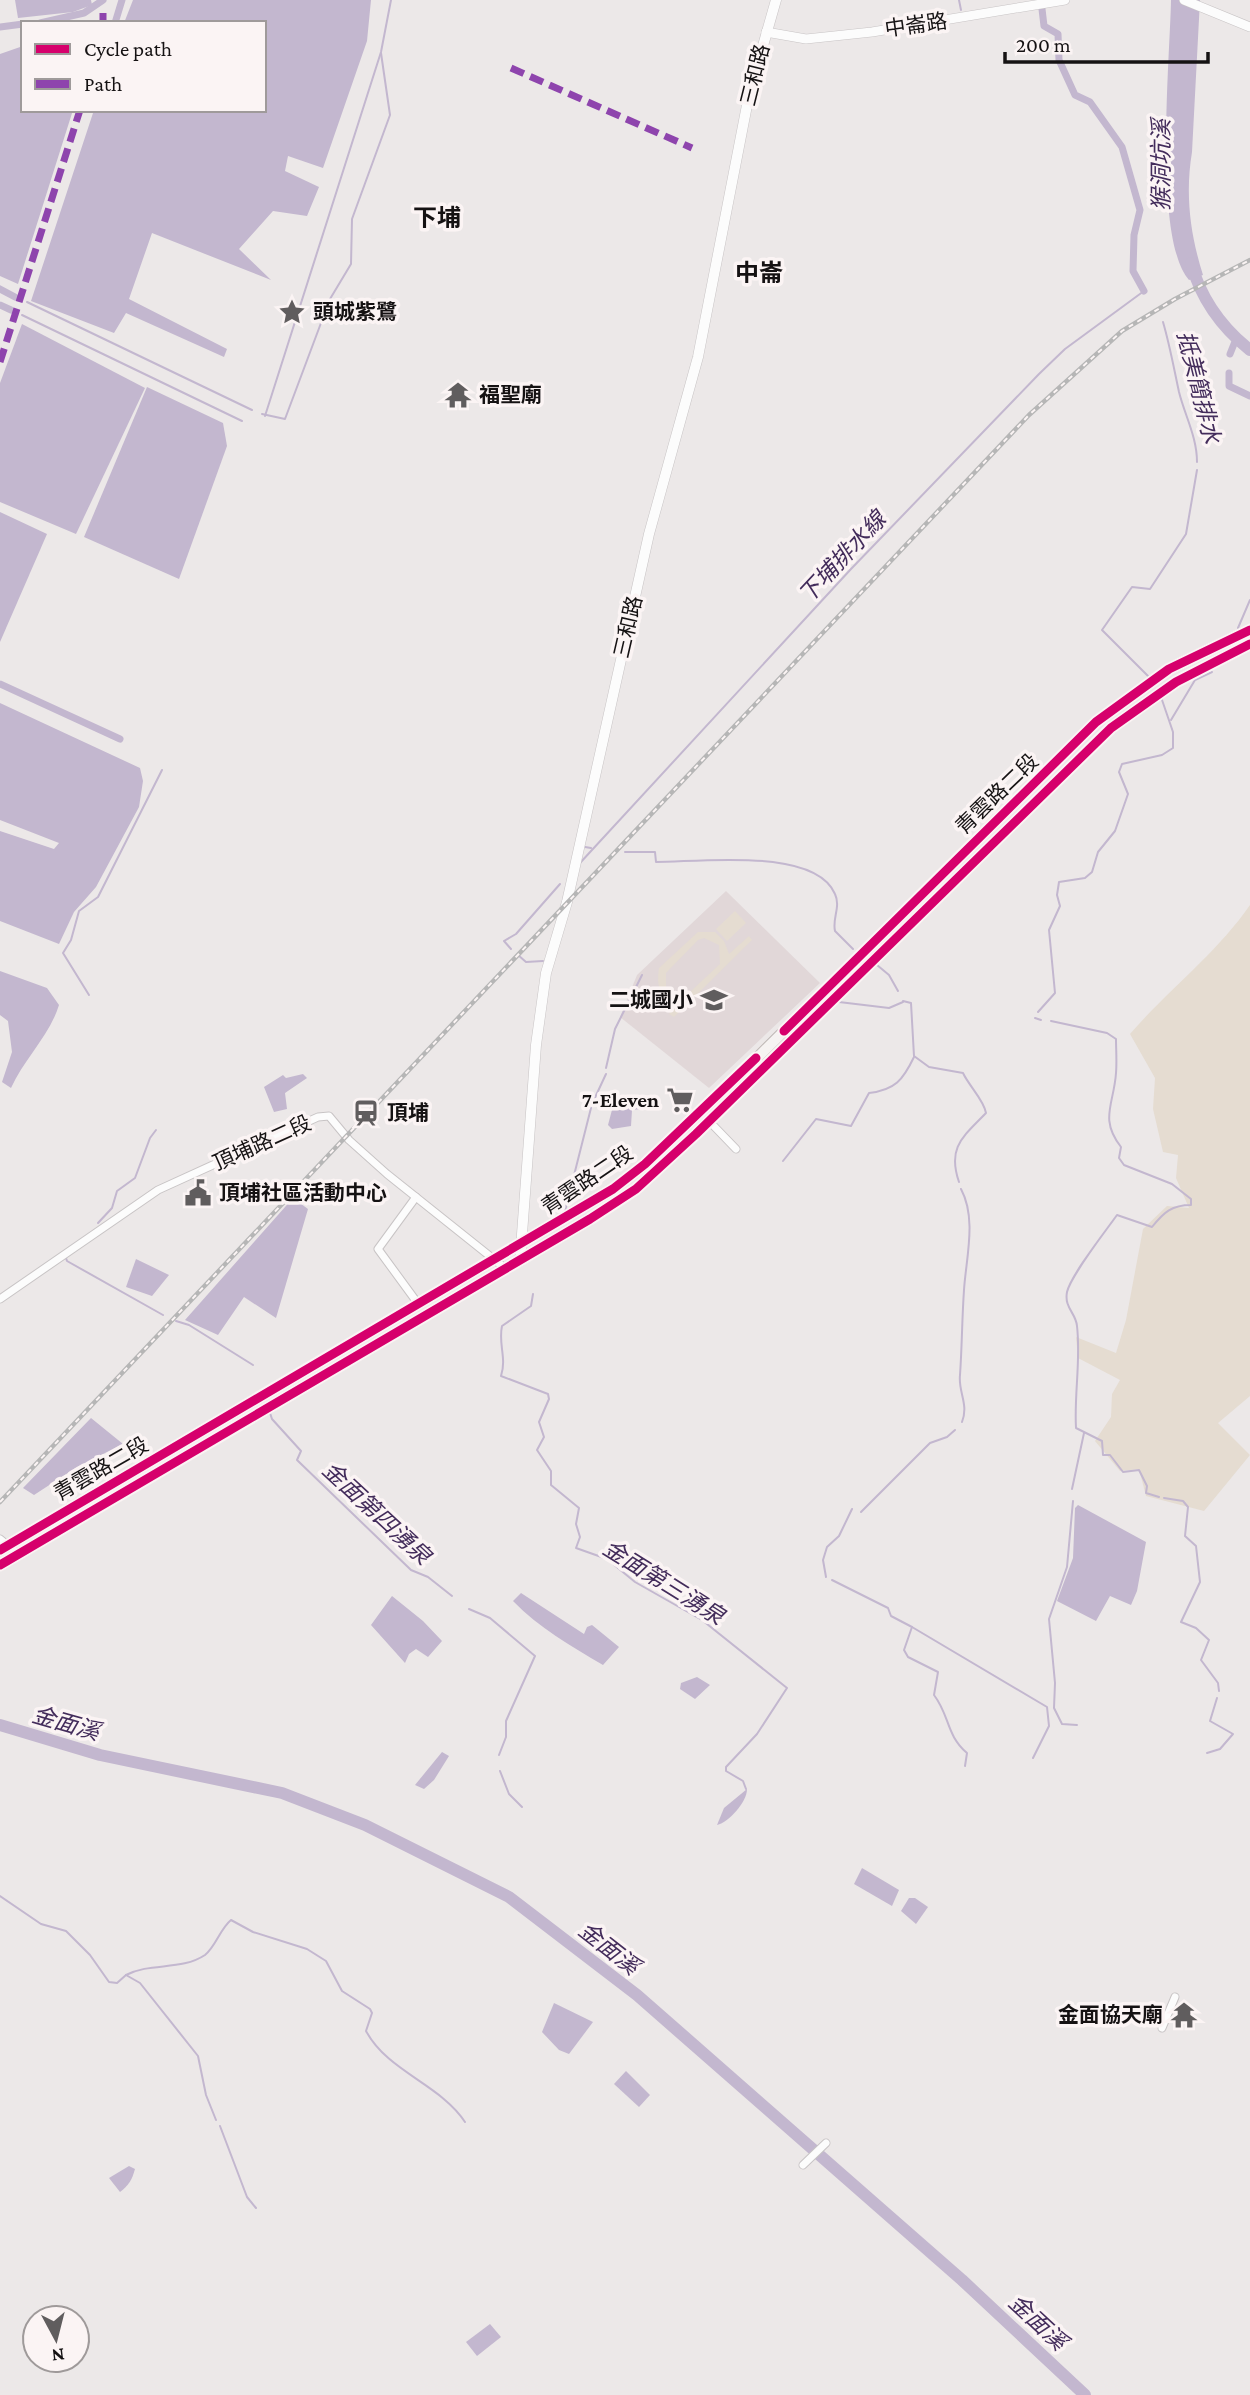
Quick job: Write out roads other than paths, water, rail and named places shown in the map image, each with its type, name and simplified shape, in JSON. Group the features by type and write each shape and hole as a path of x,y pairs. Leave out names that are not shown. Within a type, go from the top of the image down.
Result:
{"main road":[{"name":"三和路","path":"520,1261 536,1045 546,973 566,902 656,508 698,357 738,150 776,0"},
{"name":"青雲路二段","path":"0,1565 520,1261 636,1189 709,1121 761,1056 1096,722 1169,669 1250,630"},
{"name":"青雲路二段","path":"2,1544 419,1305 613,1189 645,1164 1111,728 1176,682 1250,644"}],"street":[{"name":"中崙路","path":"766,32 806,38 872,32 1065,0"},
{"path":"1184,0 1250,27"},
{"name":"頂埔路二段","path":"0,1299 158,1190 318,1117 329,1116 349,1140 506,1269"},
{"path":"709,1121 736,1149"},
{"path":"416,1197 378,1249 419,1305"},
{"path":"2,1544 17,1553"},
{"path":"1162,2028 1175,1997"},
{"path":"803,2165 826,2144"}],"waterway":[{"path":"49,21 84,13 103,0"},
{"path":"116,21 122,0"},
{"path":"265,416 381,52 391,0"},
{"path":"959,0 961,10"},
{"name":"抵美簡排水","path":"1042,9 1044,26 1058,34 1059,60 1075,95 1090,102 1122,147 1140,210 1134,235 1133,271 1144,291"},
{"path":"0,27 21,24"},
{"path":"262,414 285,419 330,299 351,264 352,219 390,115 381,53"},
{"name":"猴洞坑溪","path":"1191,263 1200,289 1213,311 1230,332 1250,350"},
{"path":"0,289 15,297"},
{"name":"下埔排水線","path":"580,863 851,569 1039,374 1065,349 1144,291"},
{"path":"27,302 252,410"},
{"path":"0,305 11,310"},
{"path":"22,315 242,421"},
{"name":"抵美簡排水","path":"1163,322 1179,392 1195,444 1197,462"},
{"path":"1230,354 1236,339"},
{"path":"1229,373 1229,386 1250,396"},
{"name":"抵美簡排水","path":"1149,677 1102,630 1132,587 1150,589 1186,534 1197,470"},
{"path":"1238,628 1250,600"},
{"path":"1171,720 1195,680 1212,672"},
{"path":"0,684 120,739"},
{"name":"抵美簡排水","path":"1038,1012 1055,993 1049,930 1060,906 1057,895 1059,882 1085,878 1092,872 1098,852 1115,831 1128,794 1119,772 1122,764 1162,755 1173,748 1173,732 1161,697"},
{"name":"金面第四湧泉","path":"89,995 63,953 71,940 79,911 98,897 162,770"},
{"path":"585,847 591,848"},
{"path":"625,852 655,852 656,862 754,860 805,869 823,879 835,894 835,931 853,949"},
{"name":"下埔排水線","path":"511,949 504,941 516,934 560,884"},
{"name":"下埔排水線","path":"518,955 526,962 543,961"},
{"path":"877,965 889,975 898,991"},
{"name":"金面第三湧泉","path":"606,1068 615,1029 642,975"},
{"path":"903,1001 911,1003 914,1056 929,1067 963,1073 985,1108 986,1113 964,1136 956,1151 959,1182"},
{"path":"839,1002 889,1008 903,1002"},
{"name":"抵美簡排水","path":"1035,1018 1041,1020"},
{"path":"1051,1021 1107,1033 1116,1039 1116,1073 1109,1119 1114,1137 1121,1147 1119,1158 1124,1165 1172,1184 1191,1199 1191,1205 1169,1210 1152,1227 1117,1215 1081,1265 1067,1292 1067,1302 1076,1321 1078,1339 1076,1428 1102,1441 1103,1455 1110,1455 1123,1472 1139,1470 1147,1486 1146,1493 1159,1497"},
{"path":"783,1161 816,1119 851,1126 869,1093 892,1086 906,1072 914,1057"},
{"name":"金面第三湧泉","path":"565,1211 592,1104 606,1074"},
{"name":"金面第四湧泉","path":"98,1223 112,1208 117,1191 135,1178 150,1138 156,1130"},
{"path":"961,1189 970,1226 960,1375 964,1404 962,1422"},
{"name":"金面第四湧泉","path":"66,1258 163,1315"},
{"name":"金面第三湧泉","path":"533,1294 531,1306 502,1326 501,1376 548,1394 549,1399 539,1422 544,1437 537,1450 551,1471 551,1485 579,1508 576,1524 580,1537 576,1548 607,1559 635,1582 702,1620 787,1688 757,1734 726,1767 726,1771 743,1781 746,1789"},
{"name":"金面第四湧泉","path":"176,1321 189,1325 253,1365"},
{"name":"金面第四湧泉","path":"270,1413 272,1419 301,1451 297,1460 411,1570 428,1577 452,1596"},
{"path":"861,1512 930,1443 947,1437 955,1430"},
{"path":"1072,1489 1084,1433"},
{"path":"1164,1498 1183,1501 1188,1507 1185,1536 1196,1546 1200,1582 1181,1622 1196,1628 1209,1640 1201,1660 1218,1683 1219,1691"},
{"path":"1073,1501 1067,1567 1049,1619 1055,1683 1054,1708 1062,1724 1077,1725"},
{"path":"826,1577 823,1560 827,1547 839,1536 852,1509"},
{"path":"832,1580 888,1608 891,1616 912,1627 904,1650 908,1657 938,1672 934,1695 955,1739 967,1753 965,1766"},
{"name":"金面第四湧泉","path":"469,1609 490,1618 535,1656 506,1721 506,1737 499,1755"},
{"path":"912,1627 1047,1707 1049,1726 1033,1758"},
{"path":"1207,1753 1220,1749 1233,1734 1210,1721 1217,1698"},
{"name":"金面溪","path":"0,1725 100,1755 282,1793 365,1825 509,1897 637,1995 962,2280 1085,2395"},
{"name":"金面第四湧泉","path":"500,1771 509,1794 522,1807"},
{"path":"0,1896 41,1924 66,1931 90,1955 109,1982 117,1983 126,1975 140,1983 198,2056 206,2095 216,2120"},
{"path":"126,1975 196,1960 209,1951 231,1920 253,1932 307,1949 326,1961 342,1991 370,2009 372,2013 366,2031 376,2045 400,2068 442,2098 465,2122"},
{"path":"220,2126 247,2197 256,2208"}],"railway":[{"path":"0,1502 1029,415 1122,331 1175,299 1250,260"}],"place":[{"name":"頭城紫鷺","path":"292,312"},
{"name":"福聖廟","path":"458,395"},
{"name":"二城國小","path":"714,1000"},
{"name":"7-Eleven","path":"680,1100"},
{"name":"頂埔","path":"366,1113"},
{"name":"頂埔社區活動中心","path":"198,1193"},
{"name":"金面協天廟","path":"1184,2015"}],"district":[{"name":"下埔","path":"437,217"},
{"name":"中崙","path":"759,272"}]}
